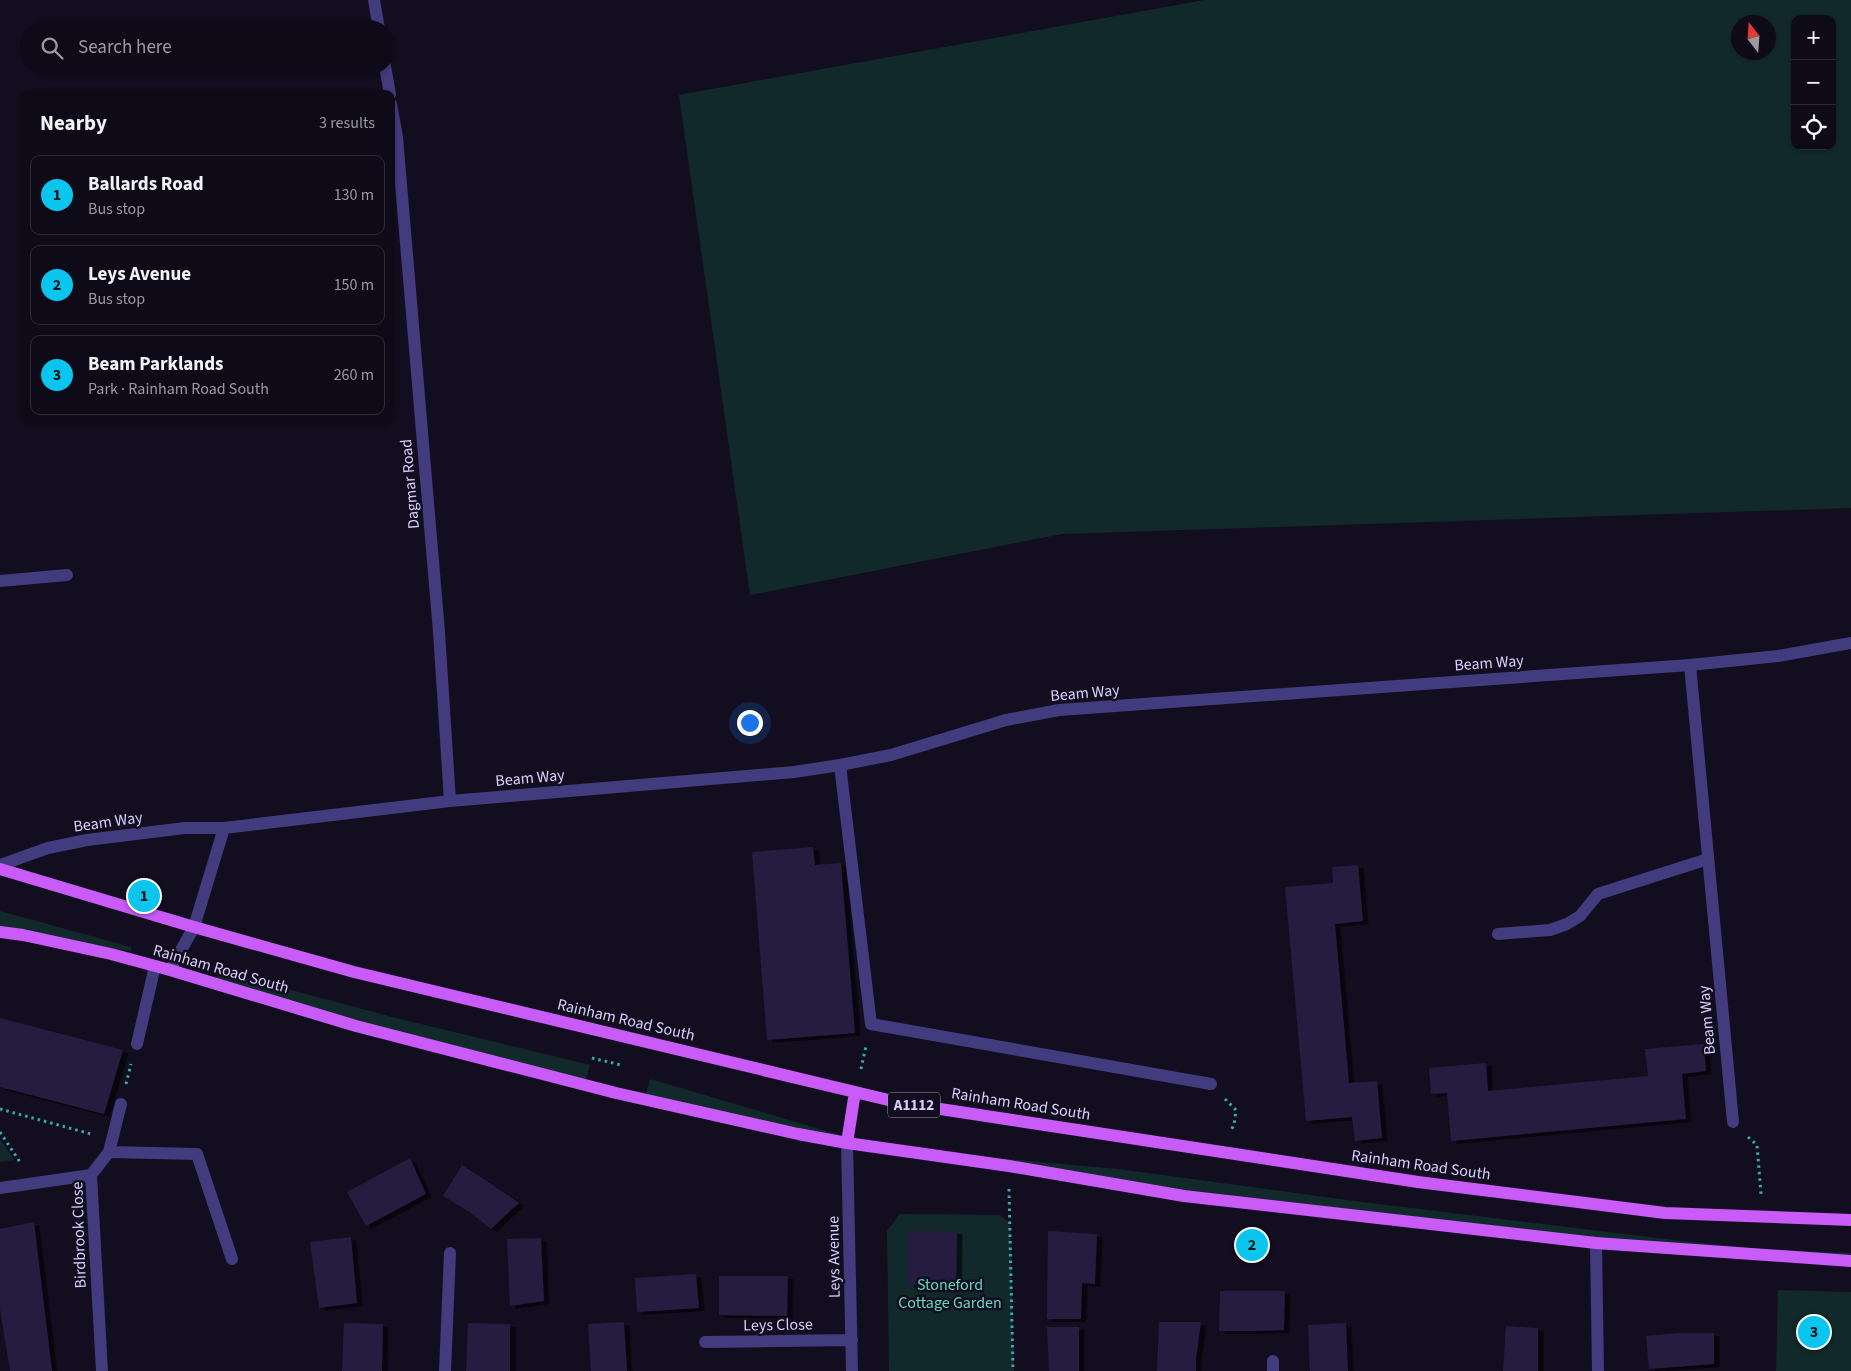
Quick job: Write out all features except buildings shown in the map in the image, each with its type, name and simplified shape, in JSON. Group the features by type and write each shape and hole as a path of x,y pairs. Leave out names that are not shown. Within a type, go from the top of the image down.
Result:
{"main road":[{"name":"Rainham Road South","path":"0,869 354,972 607,1031 901,1103 1418,1182 1665,1213 1851,1220"},
{"name":"Rainham Road South","path":"0,932 23,935 111,954 356,1026 616,1093 789,1132 847,1143 1009,1166 1184,1196 1596,1243 1851,1260"},
{"path":"847,1143 856,1092"}],"street":[{"path":"374,0 377,20"},
{"path":"387,75 389,90"},
{"name":"Dagmar Road","path":"395,126 439,632 450,801"},
{"path":"0,581 67,575"},
{"path":"1690,665 1778,656 1851,643"},
{"name":"Beam Way","path":"0,864 48,848 87,840 185,828 224,828 450,801 794,772 840,766 891,755 1006,720 1059,710 1690,665 1733,1122"},
{"path":"840,766 871,1024 1211,1084"},
{"path":"170,970 194,927 224,828"},
{"path":"1498,934 1550,930 1567,924 1580,916 1598,894 1708,859"},
{"path":"136,1044 155,966"},
{"path":"121,1104 109,1152 197,1154 232,1259"},
{"name":"Leys Avenue","path":"847,1143 852,1371"},
{"name":"Birdbrook Close","path":"102,1371 91,1175 109,1152"},
{"path":"0,1188 91,1175"},
{"path":"1596,1243 1598,1371"},
{"path":"445,1371 450,1253"},
{"name":"Leys Close","path":"705,1342 852,1340"}],"path":[{"path":"856,1092 871,1024"},
{"path":"121,1104 136,1044"},
{"path":"592,1058 621,1065"},
{"path":"1211,1084 1236,1110 1234,1125 1220,1152"},
{"path":"0,1109 97,1136"},
{"path":"1733,1122 1757,1145 1761,1203"},
{"path":"0,1132 22,1165"},
{"path":"1009,1166 1013,1371"}],"green space":[{"path":"1204,0 1851,0 1851,508 1062,534 750,595 679,95"},
{"path":"0,911 131,947 131,951 0,929"},
{"path":"221,971 392,1017 590,1065 584,1086 215,979"},
{"path":"650,1079 840,1135 851,1139 644,1101"},
{"path":"0,1139 14,1160 0,1162"},
{"path":"928,1152 1118,1169 1362,1202 1674,1240 1769,1250 1851,1253 1851,1265 1673,1248 1079,1177"},
{"name":"Stoneford Cottage Garden","path":"900,1214 999,1215 1010,1223 1014,1371 889,1371 887,1231"},
{"path":"1778,1290 1851,1292 1851,1371 1776,1371"}],"place":[{"name":"Ballards Road","path":"144,896"},
{"name":"Leys Avenue","path":"1252,1245"},
{"name":"Beam Parklands","path":"1814,1332"}]}
